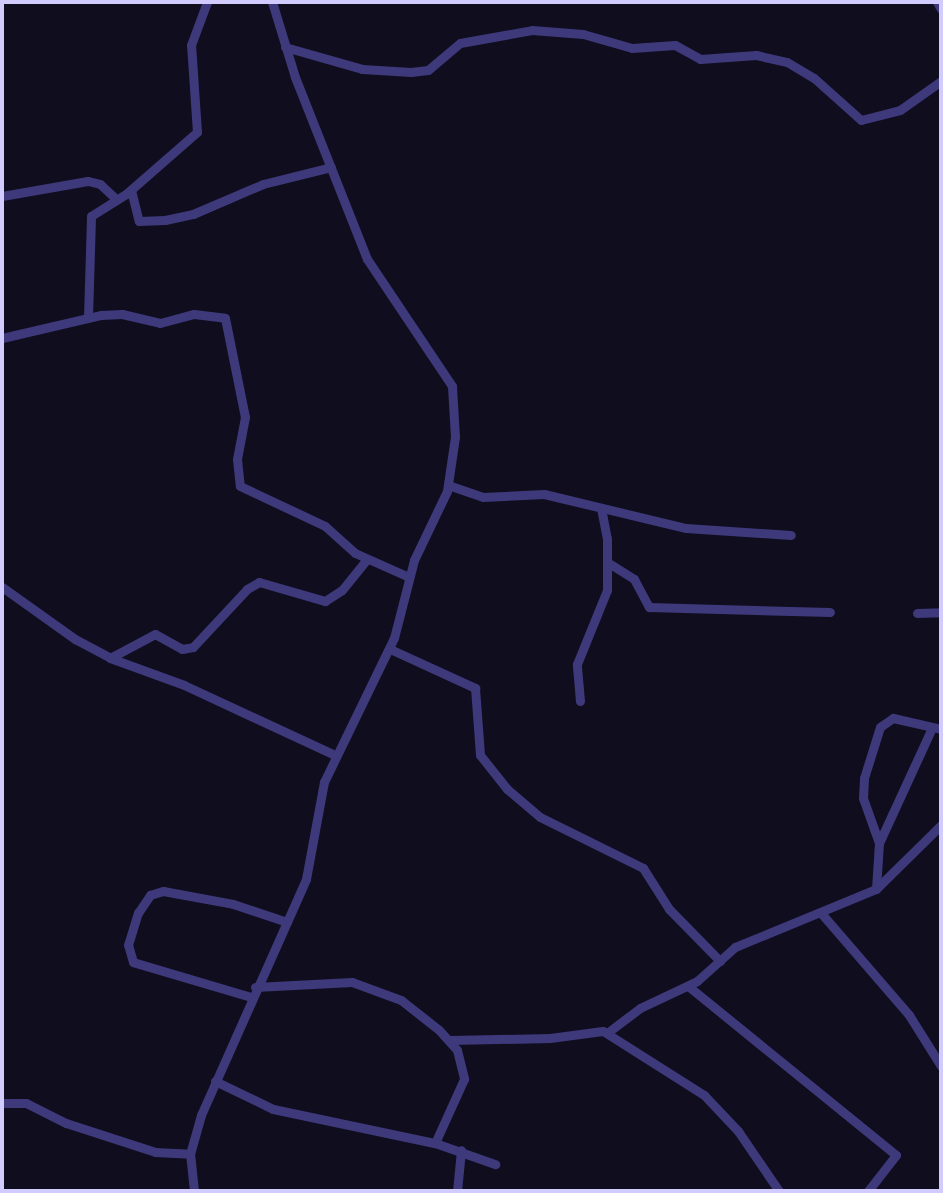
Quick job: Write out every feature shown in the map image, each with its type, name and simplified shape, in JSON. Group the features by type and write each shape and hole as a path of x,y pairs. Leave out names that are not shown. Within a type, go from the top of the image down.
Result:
{"street":[{"path":"88,318 88,223 96,210 131,190 197,132 191,45 208,2"},
{"path":"194,1191 190,1154 215,1081 306,879 321,797 335,755 390,649 409,578 448,485 454,437 452,386 367,259 285,47 272,2"},
{"path":"937,2 941,9"},
{"path":"285,47 362,69 411,72 428,70 460,43 532,30 583,34 632,48 675,45 700,59 756,55 787,62 814,78 861,120 900,110 941,81"},
{"path":"131,190 139,221 165,220 193,214 263,184 331,167"},
{"path":"2,196 88,181 100,184 117,200"},
{"path":"2,338 88,318 122,314 157,323 194,314 226,319 245,417 237,459 240,486 325,526 367,559 409,578"},
{"path":"448,485 478,496 537,493 686,528 791,535"},
{"path":"580,701 577,665 604,601 607,562 601,509"},
{"path":"110,658 155,634 182,649 193,647 247,589 259,582 326,601 342,590 367,559"},
{"path":"607,562 634,579 649,607 830,612"},
{"path":"2,587 75,639 110,658 184,685 335,755"},
{"path":"917,613 941,612"},
{"path":"390,649 475,688 480,755 507,789 540,817 643,868 669,909 720,961"},
{"path":"876,888 878,842 863,798 864,778 880,727 893,718 937,729 878,842"},
{"path":"450,1040 607,1033 640,1008 688,986 743,943 876,888 941,825"},
{"path":"251,996 133,962 127,951 138,913 150,895 163,891 233,904 287,922"},
{"path":"821,913 909,1015 941,1066"},
{"path":"256,987 327,980 360,984 401,1000 450,1040 461,1062 463,1084 435,1143"},
{"path":"688,986 896,1156 868,1191"},
{"path":"607,1033 704,1095 738,1131 779,1191"},
{"path":"215,1081 273,1109 435,1143 495,1164"},
{"path":"2,1103 26,1103 66,1123 159,1153 190,1154"},
{"path":"457,1191 461,1150"}]}
